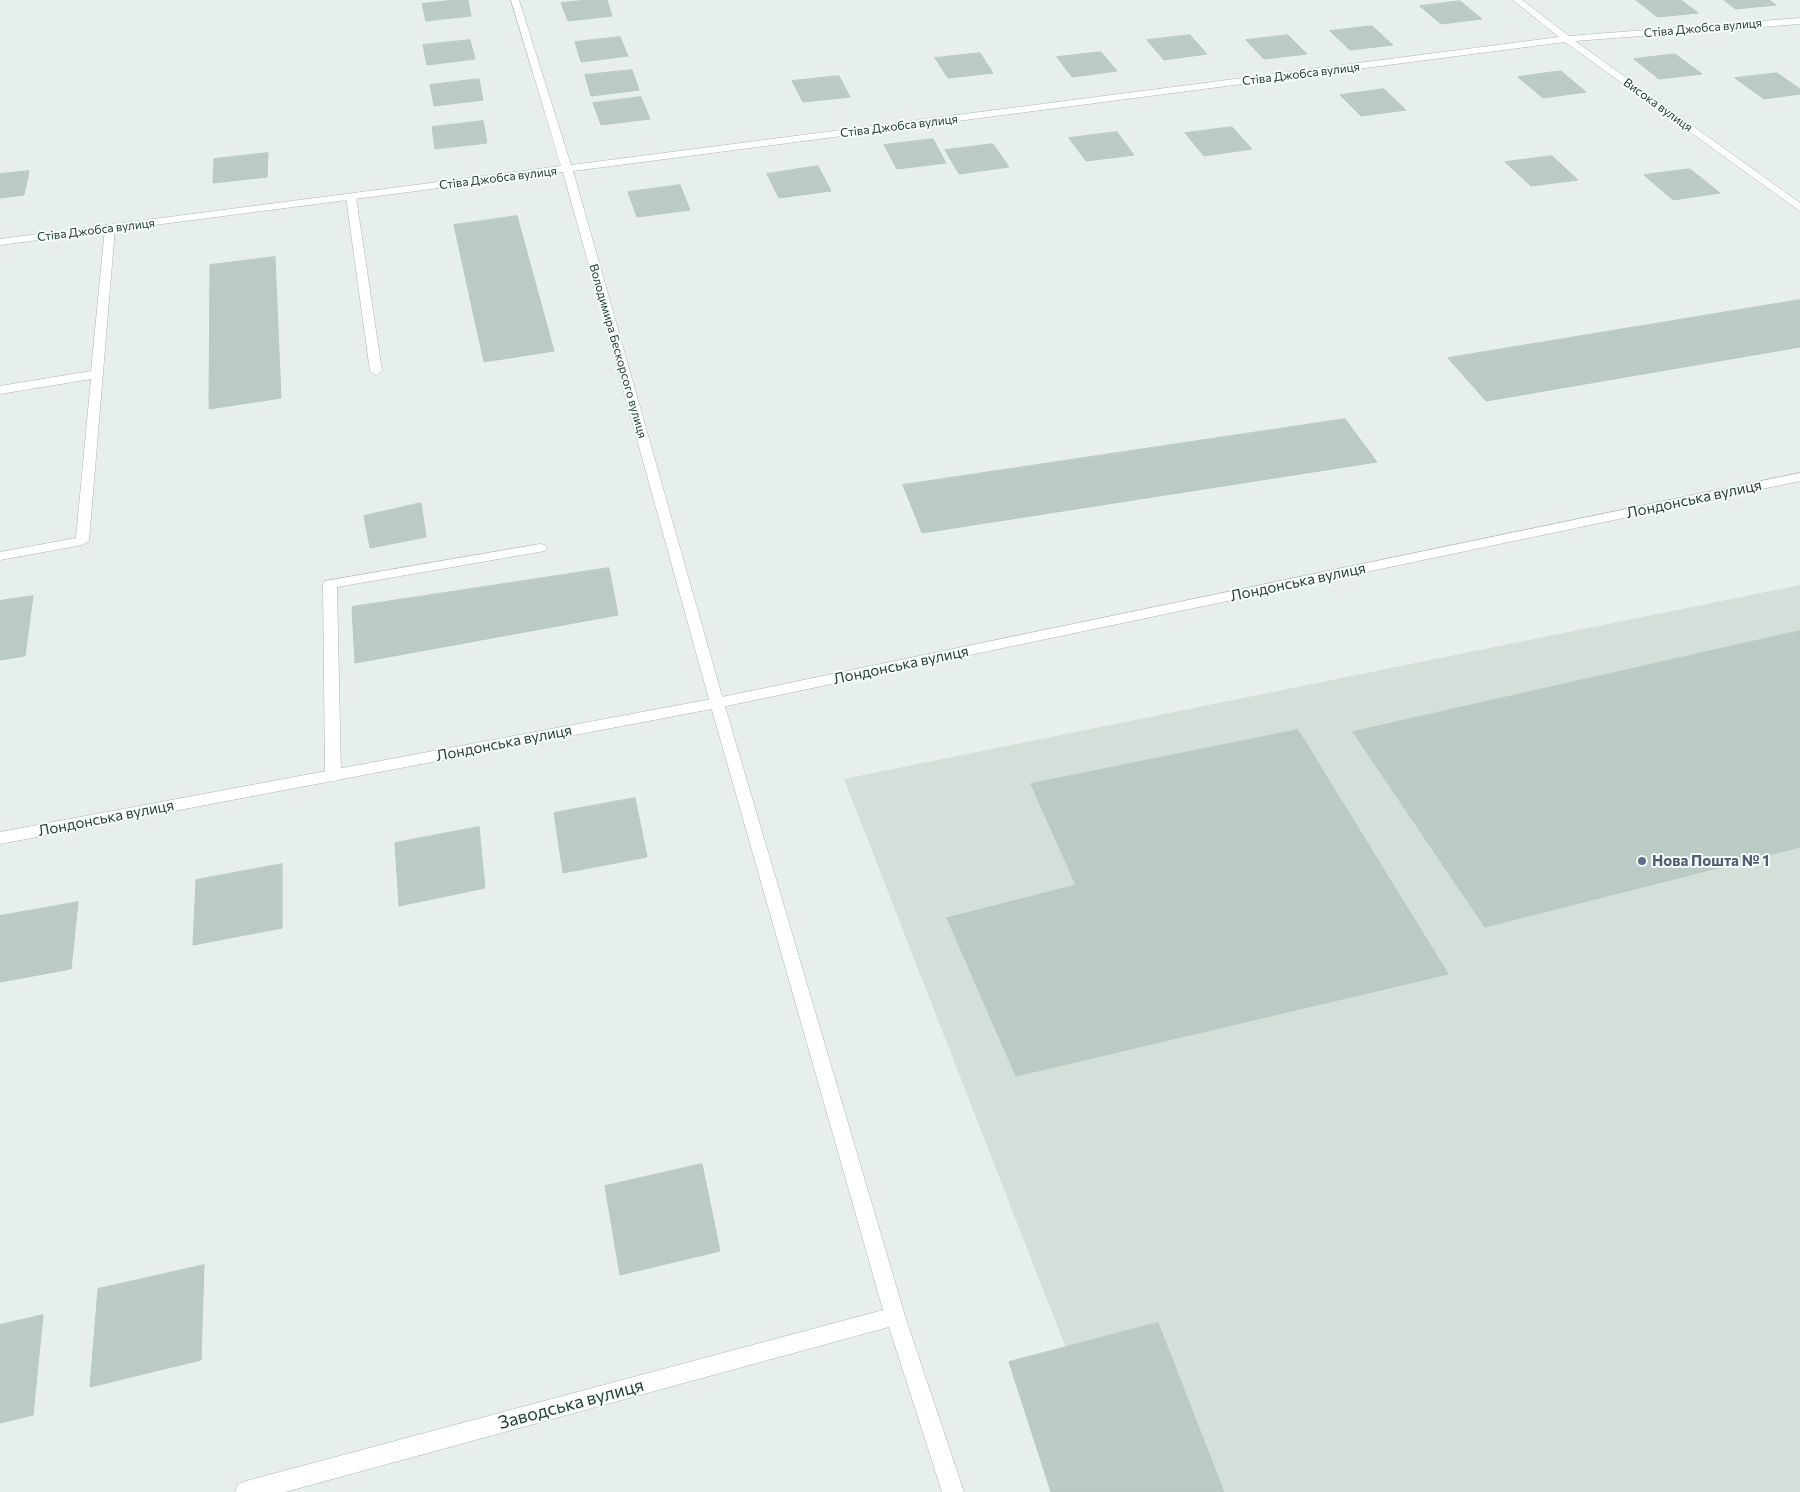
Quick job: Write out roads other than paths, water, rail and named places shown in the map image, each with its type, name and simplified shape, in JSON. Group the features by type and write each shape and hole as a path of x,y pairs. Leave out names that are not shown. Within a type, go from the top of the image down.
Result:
{"street":[{"name":"Володимира Бескорсого вулиця","path":"515,0 567,169 717,703 895,1316 953,1492"},
{"name":"Висока вулиця","path":"1517,0 1567,39 1800,208"},
{"name":"Стіва Джобса вулиця","path":"0,242 1567,39 1800,21"},
{"path":"351,197 376,371"},
{"path":"0,556 82,542 110,228"},
{"path":"0,390 97,374"},
{"name":"Лондонська вулиця","path":"0,838 717,703 1800,477"},
{"path":"333,776 330,584 540,548"},
{"name":"Заводська вулиця","path":"246,1492 895,1316"}],"place":[{"name":"Нова Пошта № 1","path":"1642,861"}]}
